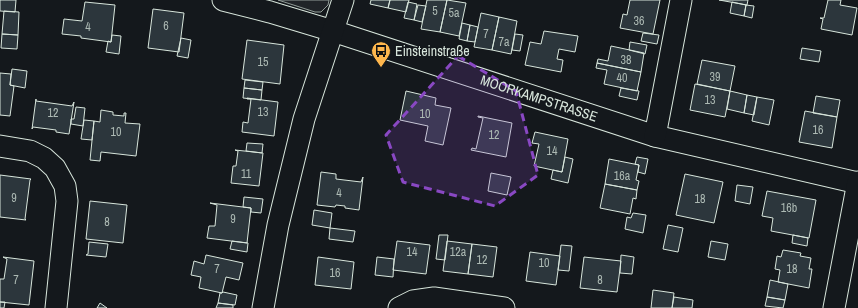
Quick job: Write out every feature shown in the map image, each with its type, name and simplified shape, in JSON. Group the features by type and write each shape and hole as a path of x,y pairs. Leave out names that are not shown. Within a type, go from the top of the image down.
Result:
{"street":[{"name":"MOORKAMPSTRASSE","path":"223,0 333,31 655,136 858,182"},
{"path":"262,308 278,225 304,119 343,0"},
{"path":"655,136 681,0"},
{"path":"0,146 30,151 44,158 55,168 65,186 67,201 56,308"},
{"path":"834,308 858,182"},
{"path":"399,308 413,301 434,298 504,308"}],"highlighted area":[{"path":"458,56 516,91 538,175 495,206 403,182 386,135"}],"shaded area":[{"path":"278,0 329,0 328,5 321,12 315,12"}],"building":[{"path":"0,0 16,0 15,12 0,11"},
{"path":"371,0 390,0 388,8 370,4"},
{"path":"390,0 409,0 406,12 388,8"},
{"path":"427,0 447,0 440,32 421,29"},
{"path":"447,0 466,3 459,36 440,32"},
{"path":"630,0 660,0 653,34 620,28 623,14 627,15"},
{"path":"719,0 748,0 747,5"},
{"path":"828,0 841,0 840,5 857,8 852,35 821,29 823,19 820,18 824,18"},
{"path":"85,2 115,5 111,42 62,34 64,19 82,21"},
{"path":"408,2 417,4 414,20 404,18"},
{"path":"732,2 746,5 744,16 730,13"},
{"path":"418,5 426,6 422,22 414,20"},
{"path":"746,5 754,6 752,18 744,16"},
{"path":"153,9 184,13 179,52 148,48"},
{"path":"4,11 19,12 18,35 2,34"},
{"path":"481,13 499,17 492,50 474,47"},
{"path":"499,17 517,21 511,54 492,50"},
{"path":"462,23 470,25 467,41 459,39"},
{"path":"470,25 478,27 475,42 467,41"},
{"path":"544,31 578,36 575,52 559,49 557,59 563,60 561,72 525,65 530,42 541,44"},
{"path":"643,33 659,35 657,44 641,41"},
{"path":"2,34 18,35 17,49 1,48"},
{"path":"515,34 523,35 520,51 512,50"},
{"path":"112,35 121,36 119,54 106,52 108,41 111,42"},
{"path":"181,38 191,40 188,58 177,56"},
{"path":"247,40 284,45 280,84 242,79"},
{"path":"630,42 647,45 645,54 629,50"},
{"path":"611,46 644,53 641,72 597,63 598,59 608,61"},
{"path":"802,48 821,51 819,62 800,59"},
{"path":"702,60 735,66 730,91 697,84"},
{"path":"597,63 641,72 637,91 604,84 607,70 596,68"},
{"path":"12,69 27,71 25,88 10,85"},
{"path":"0,73 11,74 10,85 14,86 10,116 0,115"},
{"path":"245,80 263,82 262,90 244,88"},
{"path":"695,84 730,91 725,117 690,110"},
{"path":"244,88 262,90 261,100 243,98"},
{"path":"621,88 639,91 637,100 619,96"},
{"path":"406,91 436,98 435,105 451,108 443,145 425,141 428,126 400,120"},
{"path":"730,91 747,95 744,113 727,109"},
{"path":"747,95 757,97 754,115 744,113"},
{"path":"816,96 840,100 837,117 813,113"},
{"path":"757,97 774,100 769,125 752,121"},
{"path":"247,98 278,102 274,136 242,132 243,122 248,123 251,99"},
{"path":"36,99 36,101 72,106 74,102 69,134 56,132 56,130 33,127 32,129"},
{"path":"76,107 85,108 83,126 71,124 71,119 74,119"},
{"path":"101,110 113,112 113,115 124,116 124,113 126,113 125,123 140,124 136,156 101,152 100,161 90,160 94,121 100,122"},
{"path":"805,111 837,117 832,148 799,142"},
{"path":"478,116 512,123 506,157 471,150 472,148 476,149 483,118"},
{"path":"84,120 94,121 92,140 81,139"},
{"path":"535,132 568,139 562,172 534,166 539,144 532,143"},
{"path":"247,143 263,144 262,153 246,151"},
{"path":"235,150 263,153 259,186 231,183 233,166 236,166 238,151"},
{"path":"565,157 573,159 568,183 551,179 553,170 562,172"},
{"path":"637,157 648,159 645,174 638,172 639,165 635,164"},
{"path":"609,159 639,165 636,180 639,181 637,190 605,184"},
{"path":"321,172 336,174 336,179 361,182 363,177 359,210 345,208 345,206 336,205 335,207 317,205"},
{"path":"491,173 511,177 507,195 488,191"},
{"path":"685,174 723,182 714,223 676,215"},
{"path":"0,175 31,179 26,220 0,217"},
{"path":"605,184 637,190 636,199 633,198 630,214 600,208"},
{"path":"737,185 753,187 750,204 735,201"},
{"path":"767,191 816,200 809,238 771,231 773,218 762,216"},
{"path":"244,197 263,199 261,213 251,212 251,208 243,207"},
{"path":"90,201 127,205 123,243 86,239"},
{"path":"210,203 251,208 247,243 207,238 209,226 215,226 217,205"},
{"path":"314,210 332,213 330,228 312,225"},
{"path":"633,213 646,215 643,233 625,229 627,217 631,218"},
{"path":"668,225 683,228 678,252 663,249"},
{"path":"330,228 355,231 353,242 329,239"},
{"path":"439,235 448,235 445,260 436,259"},
{"path":"793,235 808,238 807,246 792,243"},
{"path":"232,241 248,243 247,252 230,249"},
{"path":"397,241 430,245 426,274 393,270"},
{"path":"447,241 472,244 468,274 443,271"},
{"path":"711,241 728,244 725,260 708,257"},
{"path":"89,242 108,244 106,257 86,255 88,254"},
{"path":"472,244 497,247 493,277 468,274"},
{"path":"561,245 572,246 569,271 558,270"},
{"path":"783,250 801,253 800,256 811,258 809,269 812,269 809,288 778,282 780,270 775,269 777,256 781,257"},
{"path":"530,252 560,256 556,285 526,281"},
{"path":"206,255 243,263 239,280 226,277 222,293 199,288 201,277 191,275 194,261 204,264"},
{"path":"621,255 634,257 632,274 620,273"},
{"path":"3,257 34,261 29,305 0,302 0,279 4,279 7,259"},
{"path":"318,257 354,262 351,289 315,285"},
{"path":"377,257 394,259 393,277 375,275"},
{"path":"584,257 621,261 617,292 580,288"},
{"path":"770,280 788,284 785,300 767,297"},
{"path":"653,290 674,293 672,308 651,308"},
{"path":"223,292 237,295 235,305 218,303 220,293"},
{"path":"674,297 693,300 692,308 672,308"},
{"path":"767,297 785,300 783,308 765,306"},
{"path":"0,302 5,302 4,308 0,308"},
{"path":"100,303 107,308 97,308"},
{"path":"218,303 233,305 233,308 216,308"}],"place":[{"name":"Einsteinstraße","path":"381,68"}]}
